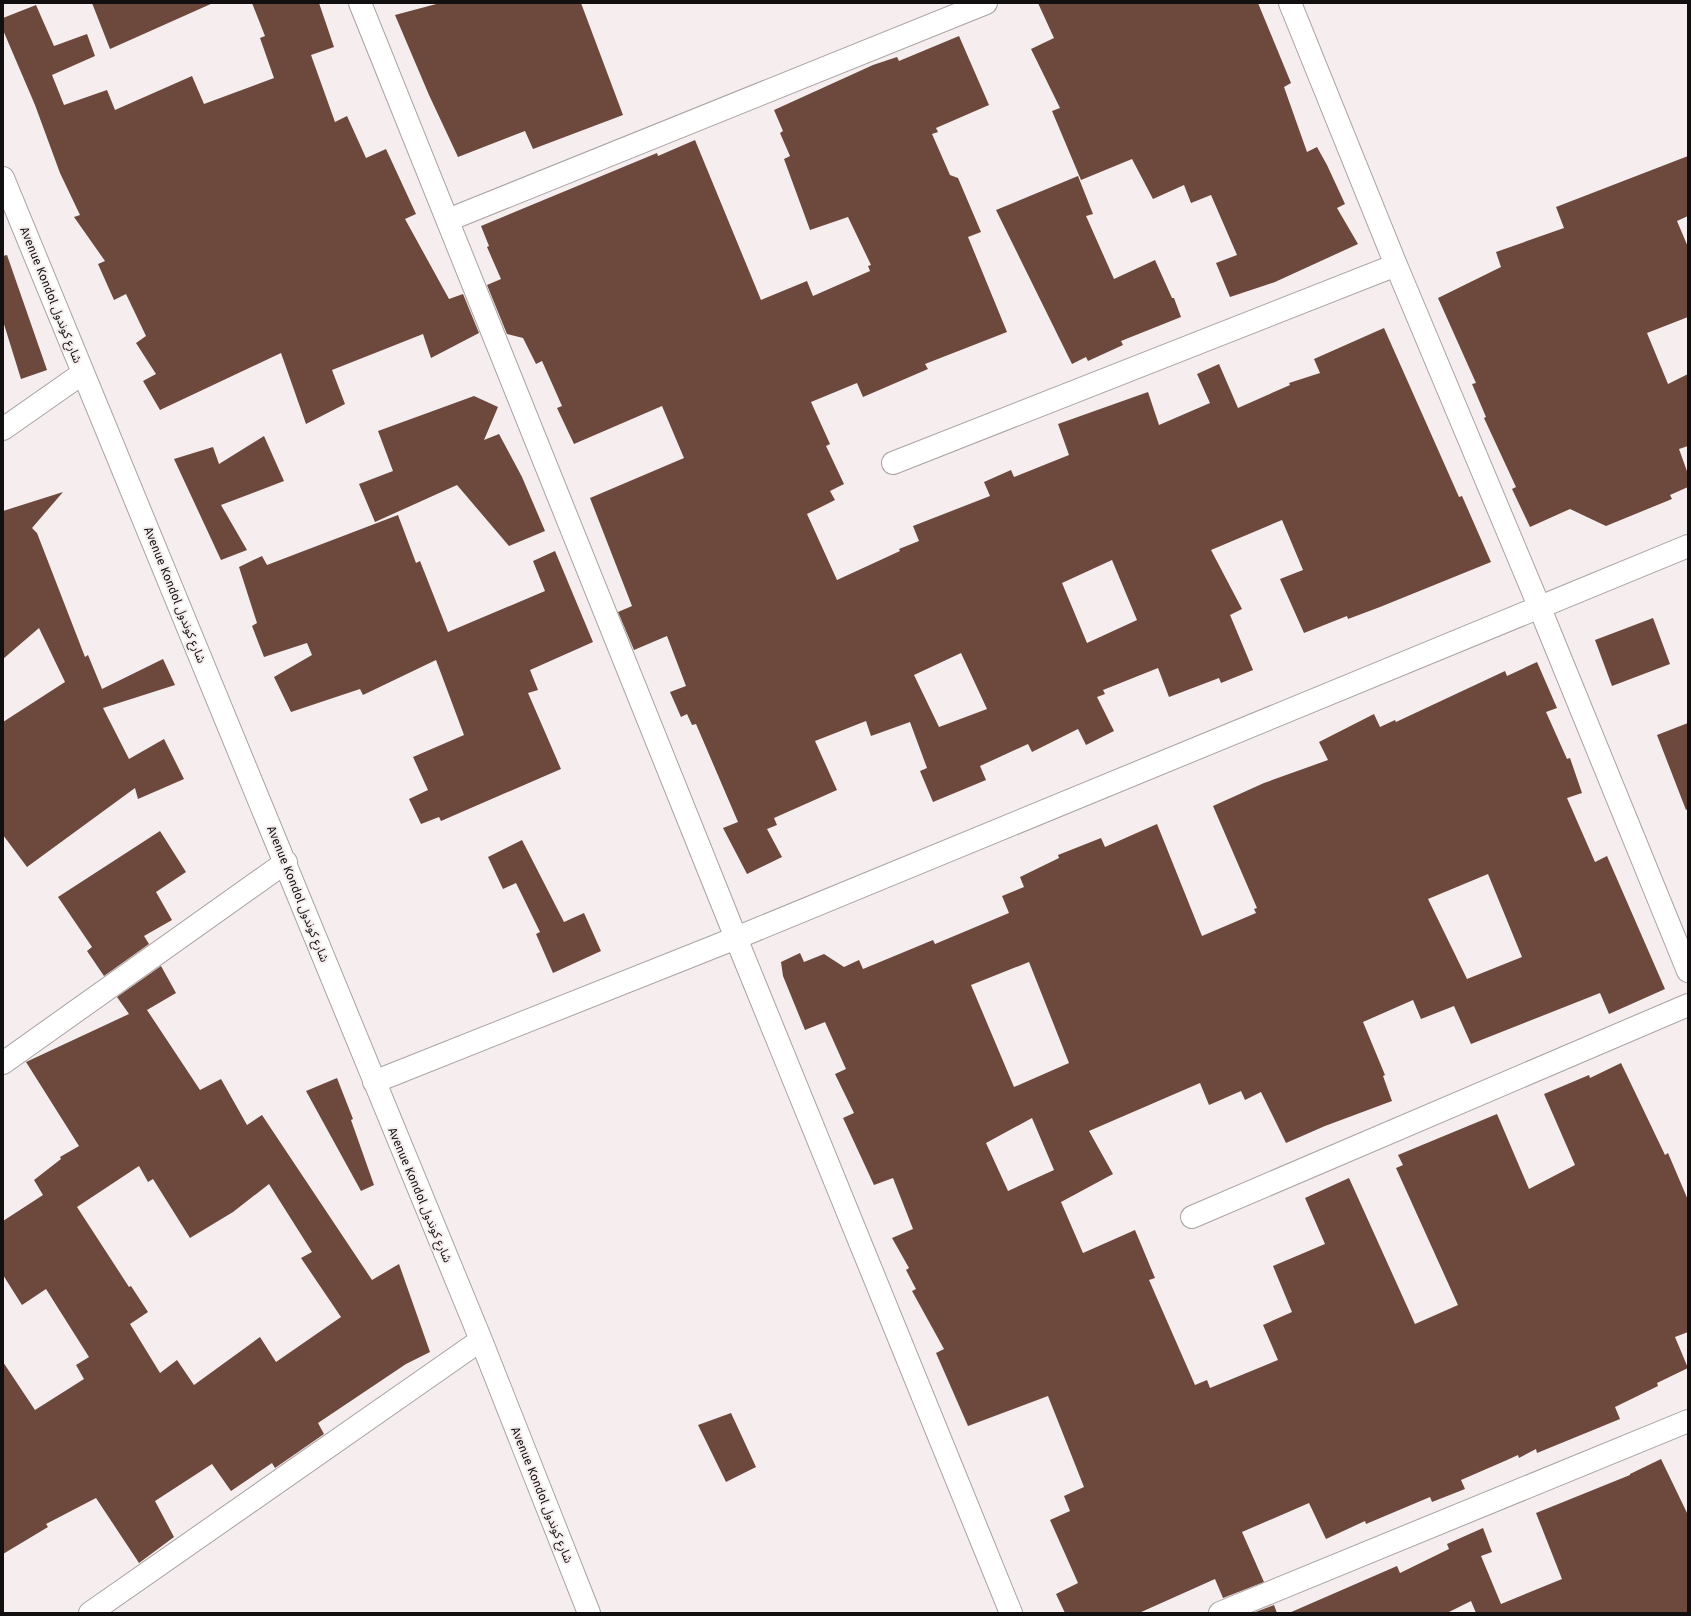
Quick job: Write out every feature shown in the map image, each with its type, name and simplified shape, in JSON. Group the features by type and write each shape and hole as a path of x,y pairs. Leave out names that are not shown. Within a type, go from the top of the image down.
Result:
{"street":[{"path":"360,3 736,938 1011,1613"},
{"path":"448,220 986,3"},
{"path":"1290,3 1396,265 1539,606 1688,971"},
{"name":"Avenue Kondol شارع كوندول","path":"3,178 286,862 374,1082 481,1340 589,1613"},
{"path":"893,463 1396,265"},
{"path":"3,429 83,373"},
{"path":"374,1082 736,938 1539,606 1688,546"},
{"path":"3,1063 286,862"},
{"path":"1192,1217 1688,1005"},
{"path":"90,1613 481,1340"},
{"path":"1220,1613 1688,1421"}],"building":[{"path":"92,3 213,3 110,49"},
{"path":"252,3 319,3 334,47 311,55 335,122 347,116 366,158 386,149 416,214 405,219 449,299 463,294 479,333 431,358 423,334 332,370 345,404 306,424 281,353 160,410 143,381 156,374 136,343 146,336 126,294 114,300 98,264 105,261 74,217 80,215 60,173 35,105 3,30 3,18 36,5 54,46 87,34 95,56 52,75 64,105 107,90 115,110 192,76 204,104 274,78 260,38 265,36"},
{"path":"440,3 581,3 623,115 533,149 525,131 458,157 429,95 395,15"},
{"path":"1038,3 1258,3 1291,83 1284,87 1307,152 1317,147 1327,165 1345,204 1337,208 1358,244 1275,282 1230,297 1216,263 1237,255 1211,195 1191,203 1184,185 1153,199 1132,159 1081,180 1052,111 1060,108 1031,49 1054,38"},
{"path":"959,36 989,105 936,128 938,132 932,134 950,175 958,178 981,232 968,237 1007,332 925,364 928,369 863,397 857,383 811,402 830,444 826,446 844,484 830,491 835,500 807,514 837,580 900,551 899,549 919,541 913,526 990,496 984,482 1011,470 1014,477 1069,455 1058,424 1148,392 1159,425 1210,403 1197,374 1219,364 1238,408 1290,385 1289,383 1320,373 1314,359 1384,328 1459,497 1462,496 1491,562 1380,607 1348,619 1347,616 1304,633 1280,579 1303,570 1282,520 1211,550 1242,609 1230,615 1253,670 1221,683 1219,678 1169,697 1158,668 1103,690 1105,694 1097,697 1114,731 1086,745 1078,729 1032,752 1028,744 980,766 986,780 933,802 920,771 927,768 910,722 871,736 866,721 815,741 837,790 774,818 777,825 767,829 782,857 747,874 723,828 738,822 696,724 692,725 687,714 681,717 670,692 686,686 667,636 634,650 618,612 632,606 590,498 684,458 662,406 574,444 557,408 562,406 542,361 536,364 523,338 507,334 487,285 501,279 487,247 489,246 481,226 657,153 658,156 695,140 761,300 807,281 813,296 870,271 868,266 871,265 848,217 810,230 784,159 790,156 780,133 783,131 774,110 873,65 897,57 899,61","holes":["1112,560 1137,620 1087,643 1062,583","961,653 987,709 939,727 914,675"]},
{"path":"1688,156 1688,216 1677,221 1688,247 1688,317 1647,333 1668,384 1688,374 1688,446 1679,449 1688,474 1688,487 1670,495 1672,499 1606,526 1570,509 1530,527 1512,489 1516,487 1484,418 1486,417 1472,384 1476,383 1438,298 1501,267 1496,252 1564,228 1556,207"},
{"path":"1078,176 1093,214 1086,216 1114,279 1155,260 1172,298 1174,298 1181,317 1121,341 1123,345 1088,361 1086,357 1072,364 996,210"},
{"path":"7,255 47,370 21,379 3,321 3,256"},
{"path":"474,396 498,407 484,440 499,434 522,477 545,531 509,546 457,485 375,522 359,484 393,471 378,431"},
{"path":"264,436 284,481 221,505 247,550 221,560 174,459 213,447 219,464"},
{"path":"63,492 32,528 37,533 85,657 88,655 102,689 163,659 175,685 103,708 129,759 164,739 184,779 138,799 135,788 27,867 3,835 3,722 65,682 39,628 3,659 3,511"},
{"path":"398,515 416,563 420,561 448,632 545,591 533,561 555,551 593,642 530,670 538,690 528,693 561,769 441,821 439,817 421,824 409,799 428,790 413,757 464,735 436,660 363,695 360,689 291,712 274,677 312,655 307,643 264,657 252,626 257,623 239,567 262,556 267,565"},
{"path":"1653,618 1670,664 1612,686 1595,640"},
{"path":"1537,662 1557,708 1546,712 1567,759 1570,758 1582,793 1567,798 1595,862 1607,856 1665,989 1609,1014 1600,993 1471,1044 1454,1006 1421,1019 1413,1000 1363,1022 1385,1075 1383,1076 1392,1101 1325,1126 1286,1143 1261,1092 1245,1100 1241,1091 1209,1105 1200,1083 1089,1131 1113,1174 1061,1202 1083,1253 1135,1230 1155,1278 1149,1280 1195,1385 1207,1380 1210,1388 1278,1360 1263,1325 1292,1312 1273,1266 1325,1244 1305,1198 1349,1178 1415,1324 1458,1305 1396,1168 1403,1165 1398,1155 1497,1114 1529,1189 1575,1165 1544,1094 1589,1075 1590,1078 1621,1063 1665,1155 1668,1153 1688,1200 1688,1332 1675,1337 1688,1368 1657,1383 1658,1386 1615,1407 1620,1419 1537,1453 1536,1449 1519,1458 1518,1455 1461,1480 1465,1489 1432,1502 1430,1497 1366,1524 1365,1521 1326,1539 1309,1503 1242,1532 1264,1582 1223,1598 1215,1579 1139,1613 1065,1613 1056,1594 1078,1583 1050,1520 1070,1511 1064,1496 1084,1487 1048,1396 968,1426 936,1353 944,1349 912,1291 916,1289 906,1270 909,1268 892,1238 913,1229 893,1178 874,1185 843,1118 854,1113 835,1074 846,1069 825,1022 805,1030 783,976 781,962 800,953 804,962 824,954 844,967 859,960 863,969 933,940 935,944 1009,913 1002,896 1024,887 1020,877 1059,858 1058,855 1101,838 1105,847 1157,824 1202,936 1256,913 1254,909 1257,908 1213,806 1264,783 1328,760 1319,742 1374,714 1380,727 1395,720 1396,722 1505,671 1507,676","holes":["1488,874 1522,957 1467,979 1428,899","1029,962 1069,1063 1014,1087 971,985","1032,1118 1054,1170 1008,1191 986,1143"]},
{"path":"1688,723 1688,809 1686,810 1657,735"},
{"path":"160,831 186,872 156,892 172,920 144,936 149,944 104,976 87,951 92,947 58,897"},
{"path":"522,840 564,922 584,913 601,951 553,973 536,934 540,932 516,883 503,889 488,857"},
{"path":"161,966 176,993 147,1010 200,1090 221,1079 247,1125 262,1115 372,1280 399,1264 430,1352 406,1364 318,1423 324,1434 275,1468 272,1463 231,1491 212,1464 155,1501 174,1537 139,1563 96,1498 46,1524 48,1527 3,1554 3,1362 35,1410 84,1379 76,1365 89,1357 46,1289 22,1305 3,1275 3,1221 43,1195 34,1180 61,1159 60,1157 79,1146 26,1062 129,1014 117,997","holes":["139,1166 148,1182 153,1179 190,1238 233,1212 269,1184 312,1252 301,1258 341,1317 276,1362 260,1337 194,1385 177,1360 160,1373 130,1324 148,1312 131,1286 129,1287 77,1207"]},
{"path":"337,1078 353,1119 351,1120 374,1185 361,1191 306,1091"},
{"path":"731,1413 756,1467 726,1482 698,1425"},
{"path":"1661,1459 1688,1515 1688,1613 1476,1613 1471,1601 1447,1613 1289,1613 1397,1566 1400,1573 1449,1549 1447,1544 1483,1528 1492,1552 1481,1556 1501,1604 1562,1579 1536,1513 1630,1475"},
{"path":"1274,1605 1277,1613 1253,1613"}]}
